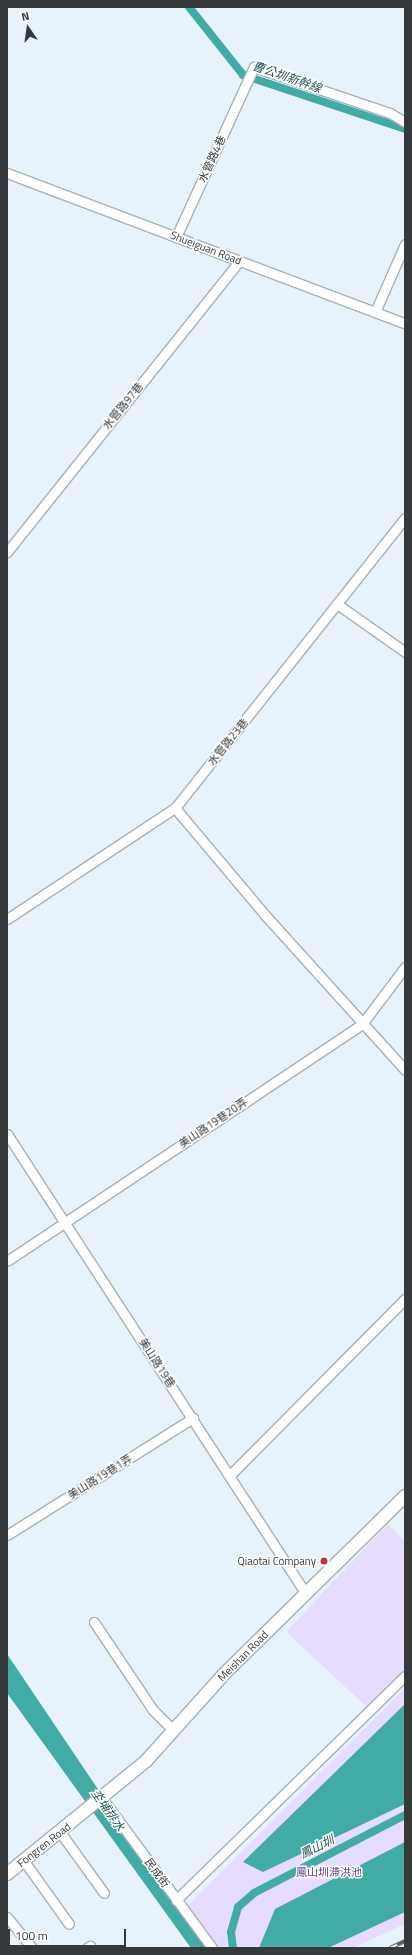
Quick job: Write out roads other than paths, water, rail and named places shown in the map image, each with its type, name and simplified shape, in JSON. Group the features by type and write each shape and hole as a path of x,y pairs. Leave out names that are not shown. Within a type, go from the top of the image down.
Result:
{"street":[{"name":"水管路4巷","path":"176,237 253,69 257,67 390,113 405,122"},
{"name":"Shueiguan Road","path":"7,173 405,323"},
{"path":"375,312 405,244"},
{"name":"水管路97巷","path":"7,552 239,261"},
{"name":"水管路23巷","path":"7,919 175,808 405,518"},
{"path":"337,604 405,652"},
{"path":"175,808 362,1024 405,1070"},
{"name":"美山路19巷20弄","path":"7,1260 362,1024 405,966"},
{"name":"美山路19巷","path":"7,1134 231,1474 306,1594"},
{"path":"231,1474 405,1299"},
{"name":"美山路19巷1弄","path":"7,1535 193,1418"},
{"name":"Meishan Road","path":"82,1815 146,1761 174,1730 306,1594 405,1496"},
{"path":"94,1622 153,1710 174,1730"},
{"path":"176,1900 405,1676"},
{"name":"民成街","path":"101,1799 212,1948"},
{"name":"Fongren Road","path":"7,1874 82,1815"},
{"path":"60,1832 104,1893"},
{"path":"24,1861 69,1924"},
{"path":"7,1917 32,1948"}],"water":[{"name":"坔埔排水","path":"7,1654 112,1810 212,1948 191,1948 7,1693"},
{"path":"405,1704 405,1804 263,1872 243,1862"},
{"path":"405,1842 405,1912 328,1948 259,1948 275,1909"}],"waterway":[{"name":"曹公圳新幹線","path":"189,7 243,75 405,129"},
{"name":"鳳山圳","path":"233,1948 231,1932 238,1907 254,1893 405,1815"}],"railway":[{"path":"390,1948 405,1941"}],"place":[{"name":"Qiaotai Company","path":"324,1561"}],"park label":[{"name":"鳳山圳滯洪池","path":"329,1872"}]}
